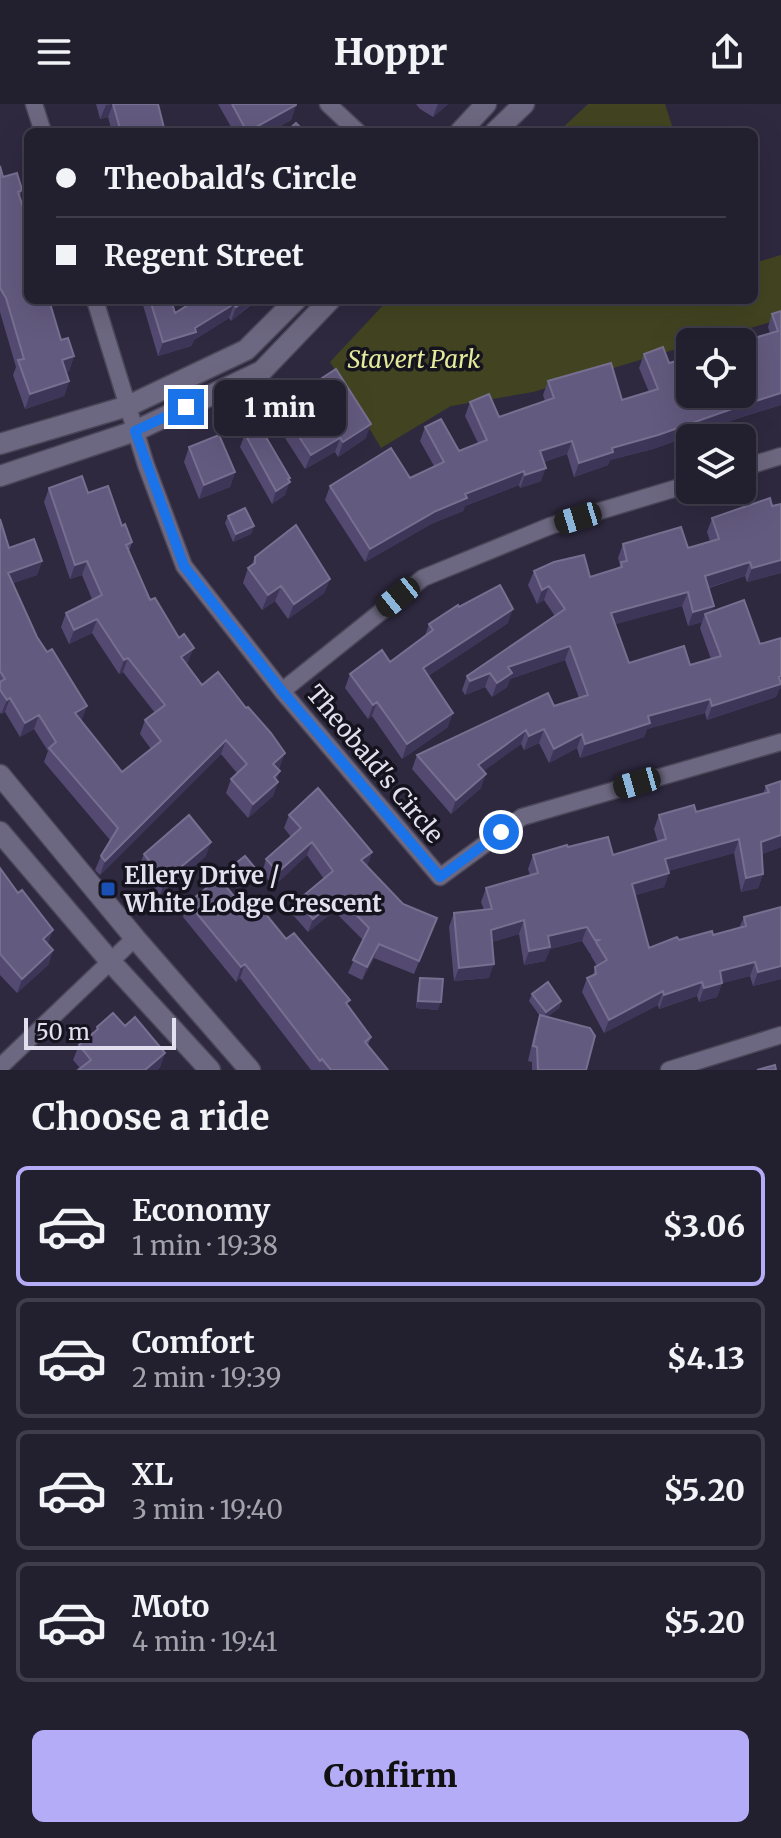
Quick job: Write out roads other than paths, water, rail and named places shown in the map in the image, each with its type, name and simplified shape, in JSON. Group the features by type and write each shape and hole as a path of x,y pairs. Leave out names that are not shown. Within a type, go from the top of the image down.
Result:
{"street":[{"path":"34,104 42,128"},
{"path":"328,104 354,128"},
{"path":"464,128 486,104"},
{"path":"499,128 524,104"},
{"name":"Theobald's Circle","path":"96,304 135,431 184,566 282,691 440,877 522,817 781,742"},
{"path":"0,444 128,406 246,350 292,304"},
{"path":"0,476 135,431 262,371 326,304"},
{"path":"756,464 781,456"},
{"name":"Theobald's Circle","path":"282,691 423,578 550,526 676,488"},
{"path":"0,775 250,1070"},
{"path":"0,832 110,961 210,1070"},
{"path":"0,1067 135,938"},
{"path":"669,1070 781,1035"}],"place":[{"name":"Ellery Drive / White Lodge Crescent","path":"108,889"}],"park label":[{"name":"Stavert Park","path":"414,359"}]}
